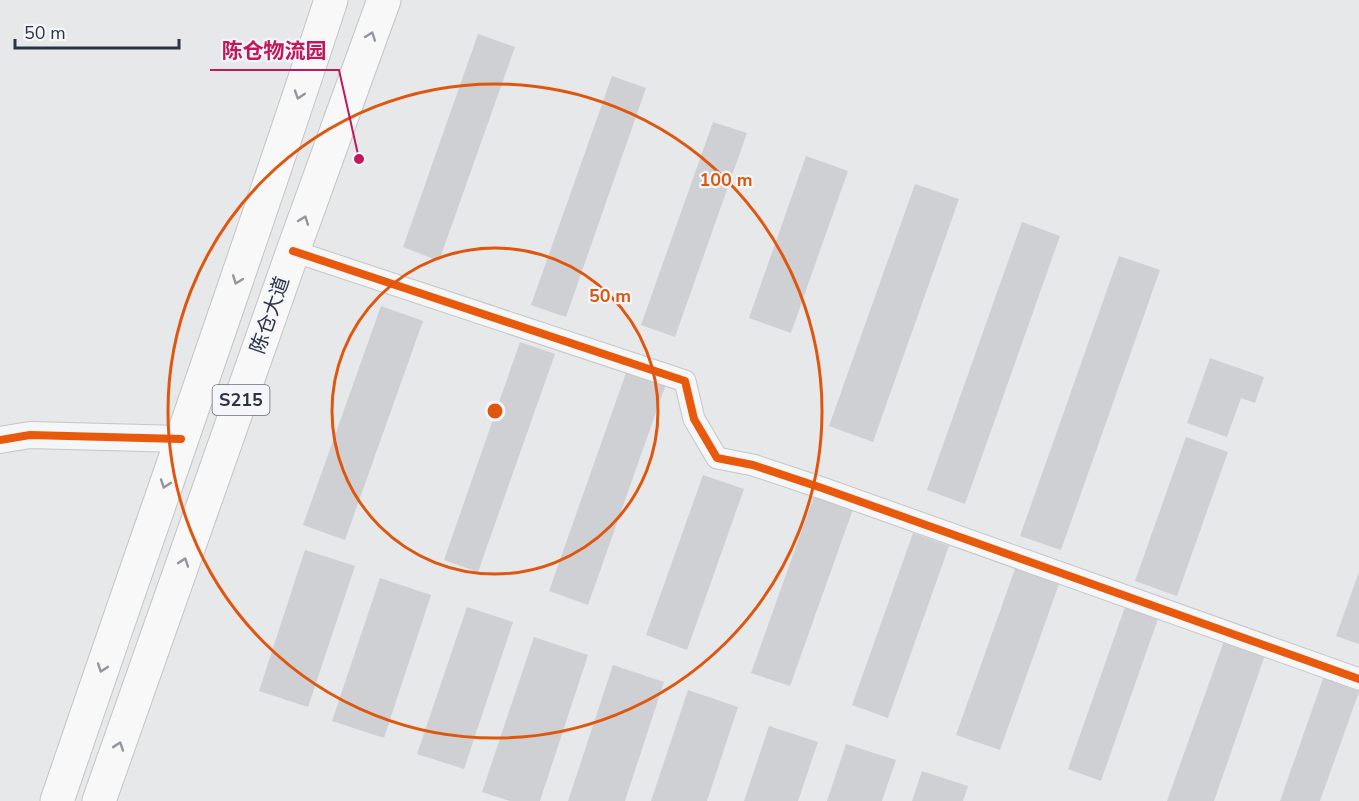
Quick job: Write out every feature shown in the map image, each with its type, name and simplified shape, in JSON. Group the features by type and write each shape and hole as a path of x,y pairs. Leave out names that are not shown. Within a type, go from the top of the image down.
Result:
{"main road":[{"path":"57,801 259,219 331,0"},
{"name":"陈仓大道","path":"99,801 384,0"}],"street":[{"path":"293,251 685,381 694,419 717,458 753,465 822,488 1359,679"},
{"path":"0,440 30,435 181,439"}],"building":[{"path":"478,34 515,47 439,261 403,247"},
{"path":"612,76 646,88 566,317 531,305"},
{"path":"713,122 747,133 675,337 641,325"},
{"path":"806,156 848,171 791,333 749,318"},
{"path":"915,184 959,199 873,442 829,426"},
{"path":"1022,222 1060,236 965,504 927,490"},
{"path":"1119,256 1160,270 1061,550 1020,536"},
{"path":"381,306 423,321 345,540 303,525"},
{"path":"520,342 555,354 478,572 444,560"},
{"path":"1210,358 1264,377 1255,403 1241,398 1227,437 1187,423"},
{"path":"627,370 666,384 588,605 549,591"},
{"path":"1186,437 1228,452 1177,596 1135,581"},
{"path":"703,475 744,489 687,650 646,635"},
{"path":"814,496 853,509 790,686 751,673"},
{"path":"913,533 949,546 888,718 852,705"},
{"path":"305,550 355,566 308,707 259,691"},
{"path":"1016,566 1060,581 1000,750 956,735"},
{"path":"1359,572 1359,644 1336,636"},
{"path":"380,578 431,595 384,738 332,721"},
{"path":"1126,604 1159,616 1101,781 1068,769"},
{"path":"467,607 513,622 464,769 417,754"},
{"path":"534,637 588,655 540,801 510,801 482,792"},
{"path":"1224,641 1265,655 1214,801 1167,801"},
{"path":"613,665 664,682 625,801 568,801"},
{"path":"1324,676 1359,689 1359,692 1320,801 1280,801"},
{"path":"688,690 738,707 707,801 651,801"},
{"path":"769,726 818,742 798,801 744,801"},
{"path":"846,744 896,760 882,801 827,801"},
{"path":"922,771 968,786 963,801 912,801"}],"cycle path":[{"path":"293,251 685,381 694,419 717,458 753,465 822,488 1359,679"},
{"path":"0,440 30,435 181,439"}],"place":[{"name":"陈仓物流园","path":"359,159"}]}
